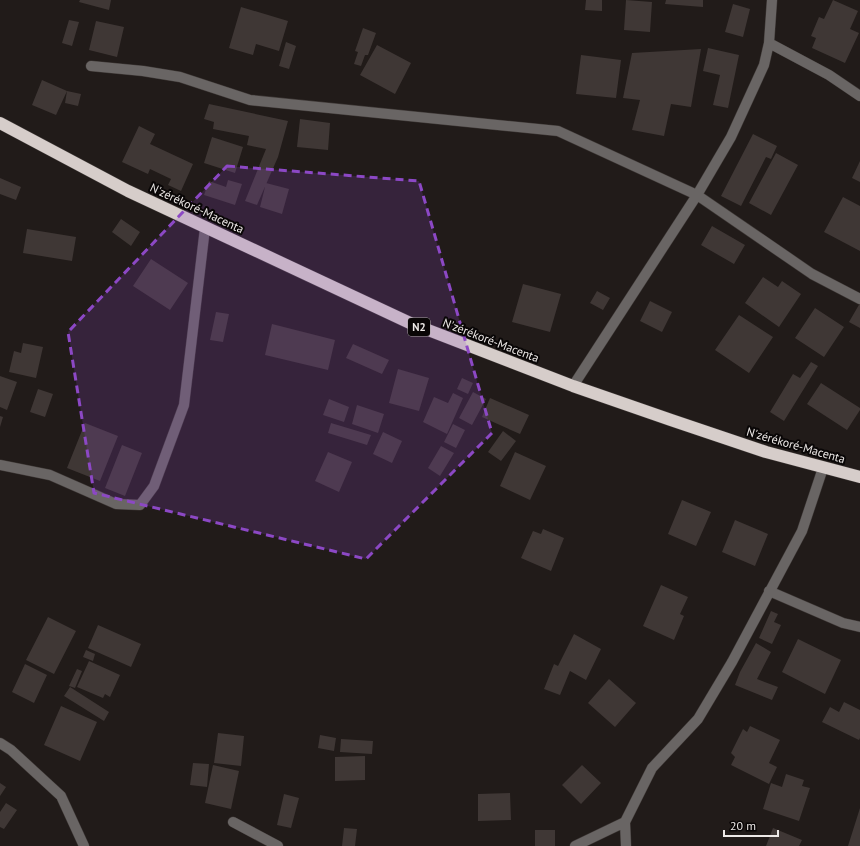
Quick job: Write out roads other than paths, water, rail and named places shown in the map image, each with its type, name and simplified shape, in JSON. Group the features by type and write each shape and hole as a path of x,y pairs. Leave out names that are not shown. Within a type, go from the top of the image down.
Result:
{"highway":[{"name":"N'zérékoré-Macenta","path":"0,123 128,191 410,323 573,386 758,449 860,477"}],"street":[{"path":"573,386 697,195 731,137 764,65 769,43 772,0"},
{"path":"769,43 829,75 860,96"},
{"path":"91,66 143,71 180,77 250,100 558,131 697,195 812,274 860,299"},
{"path":"0,465 50,475 116,504 140,505 154,486 184,405 205,228"},
{"path":"626,846 625,822 652,768 698,719 732,662 802,532 823,468"},
{"path":"769,591 843,623 860,627"},
{"path":"0,743 11,750 61,796 82,845"},
{"path":"233,822 278,846"},
{"path":"575,846 625,822"}]}
